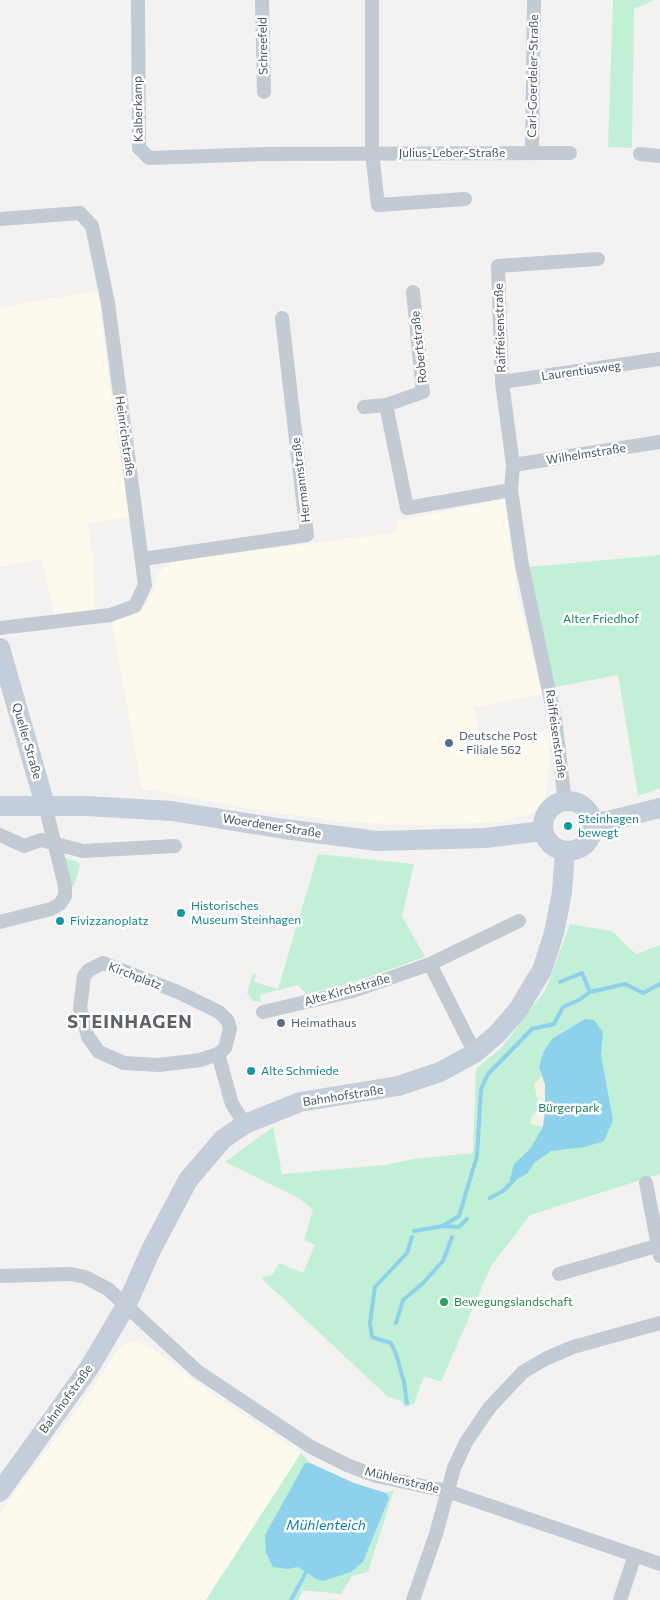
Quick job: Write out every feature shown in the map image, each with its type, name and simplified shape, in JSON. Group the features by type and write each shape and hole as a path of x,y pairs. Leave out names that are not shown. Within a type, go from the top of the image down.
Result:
{"main road":[{"name":"Queller Straße","path":"0,648 45,805"},
{"path":"565,802 579,804 590,815 592,822 590,837 586,843 580,848 565,851 551,844 544,831 543,823 550,809 565,802"},
{"name":"Woerdener Straße","path":"0,806 45,805 172,811 284,829 377,841 486,838 544,831"},
{"path":"592,822 608,821 660,808"},
{"name":"Bahnhofstraße","path":"0,1492 89,1368 127,1304 151,1250 188,1180 212,1149 245,1124 300,1102 372,1092 420,1080 475,1053 498,1033 518,1010 542,970 554,934 562,892 565,851"}],"street":[{"name":"Kalberkamp","path":"138,0 139,148 149,158 265,154"},
{"name":"Schreefeld","path":"262,0 264,92"},
{"path":"372,0 372,153 378,205 465,199"},
{"name":"Carl-Goerdeler-Straße","path":"532,153 534,0"},
{"name":"Julius-Leber-Straße","path":"265,154 570,153"},
{"path":"640,154 660,156"},
{"name":"Heinrichstraße","path":"0,219 80,213 92,226 108,303 145,584 135,606 110,615 0,628"},
{"name":"Raiffeisenstraße","path":"565,802 556,719 522,565 511,490 513,465 502,382 498,266 598,259"},
{"name":"Robertstraße","path":"364,407 386,405 423,392 413,292"},
{"name":"Hermannstraße","path":"143,559 307,536 282,318"},
{"name":"Laurentiusweg","path":"502,382 660,360"},
{"path":"386,405 407,508 511,490"},
{"name":"Wilhelmstraße","path":"513,465 660,442"},
{"path":"0,922 35,915 51,909 63,901 66,891 45,805"},
{"path":"0,835 24,846 40,840 55,842 83,851 175,846"},
{"name":"Alte Kirchstraße","path":"263,1012 353,991 430,964 519,921"},
{"name":"Kirchplatz","path":"103,963 209,1006 228,1021 230,1029 225,1048 218,1054 200,1060 159,1065 124,1063 108,1057 92,1044 83,1024 80,1008 84,976 103,963"},
{"path":"430,964 475,1053"},
{"path":"218,1054 232,1104 245,1124"},
{"path":"559,1274 659,1249 646,1183"},
{"name":"Mühlenstraße","path":"0,1276 71,1274 85,1277 108,1289 127,1304 184,1361 311,1448 376,1476 446,1491 660,1564"},
{"path":"413,1600 436,1534 446,1491 454,1468 466,1442 490,1407 523,1372 547,1358 573,1347 660,1323"},
{"path":"620,1600 635,1556"}],"shaded area":[{"path":"98,291 115,428 132,517 87,523 93,557 95,610 54,615 42,559 0,566 0,308"},
{"path":"504,499 517,592 542,694 474,707 480,741 549,730 550,754 546,798 535,813 497,822 431,825 345,822 252,809 142,788 112,622 131,616 143,607 151,597 159,573 164,567 172,561 396,533 397,521"},
{"path":"137,1342 153,1349 213,1395 301,1453 206,1600 0,1600 0,1513 91,1391 119,1348 126,1343"}],"green space":[{"path":"613,0 654,0 634,9 632,148 608,147"},
{"name":"Alter Friedhof","path":"660,555 660,788 638,796 618,675 555,687 529,567"},
{"path":"318,854 414,864 402,916 425,957 351,983 306,994 298,985 260,995 261,1002 253,1001 247,993 253,974 256,974 254,982 278,989"},
{"path":"65,858 78,862 80,866 74,886 71,886"},
{"name":"Bürgerpark","path":"570,924 612,931 636,954 660,945 660,1174 530,1215 491,1266 441,1382 424,1376 414,1404 404,1407 402,1401 388,1397 261,1278 273,1274 279,1263 303,1273 315,1245 304,1240 313,1210 299,1198 225,1162 273,1127 282,1174 385,1165 414,1159 473,1153 476,1069 503,1046 546,989"},
{"name":"Mühlenteich","path":"301,1453 310,1463 354,1483 386,1493 394,1490 368,1572 352,1576 341,1594 303,1590 298,1600 206,1600"}],"sand":[{"path":"542,1076 545,1084 543,1127 530,1124 531,1117 538,1110 539,1105 534,1084"}],"water":[{"path":"585,1019 594,1020 603,1032 601,1055 613,1120 604,1141 585,1147 551,1151 534,1163 528,1173 511,1183 510,1179 514,1164 530,1149 543,1127 545,1084 539,1067 543,1053 552,1039"},
{"name":"Mühlenteich","path":"305,1463 310,1463 354,1483 386,1493 389,1498 363,1562 351,1572 323,1581 316,1579 298,1567 287,1569 273,1567 266,1553 265,1535"}],"waterway":[{"path":"560,982 582,973 590,992"},
{"path":"590,992 625,984 643,993 660,984"},
{"path":"443,1226 459,1216 477,1156 481,1089 488,1074 532,1029 554,1024 563,1007 579,1000 590,992"},
{"path":"490,1198 503,1191 514,1180"},
{"path":"414,1231 443,1226 459,1227 467,1219"},
{"path":"407,1403 404,1382 391,1343 372,1337 370,1323 375,1287 407,1253 412,1237"},
{"path":"396,1323 403,1300 423,1283 443,1261 452,1237"},
{"path":"291,1600 308,1569"}],"place":[{"name":"Deutsche Post - Filiale 562","path":"449,743"},
{"name":"Steinhagen bewegt","path":"568,826"},
{"name":"Historisches Museum Steinhagen","path":"181,913"},
{"name":"Fivizzanoplatz","path":"60,921"},
{"name":"Heimathaus","path":"281,1023"},
{"name":"Alte Schmiede","path":"251,1071"},
{"name":"Bewegungslandschaft","path":"444,1302"}],"district":[{"name":"STEINHAGEN","path":"130,1022"}]}
